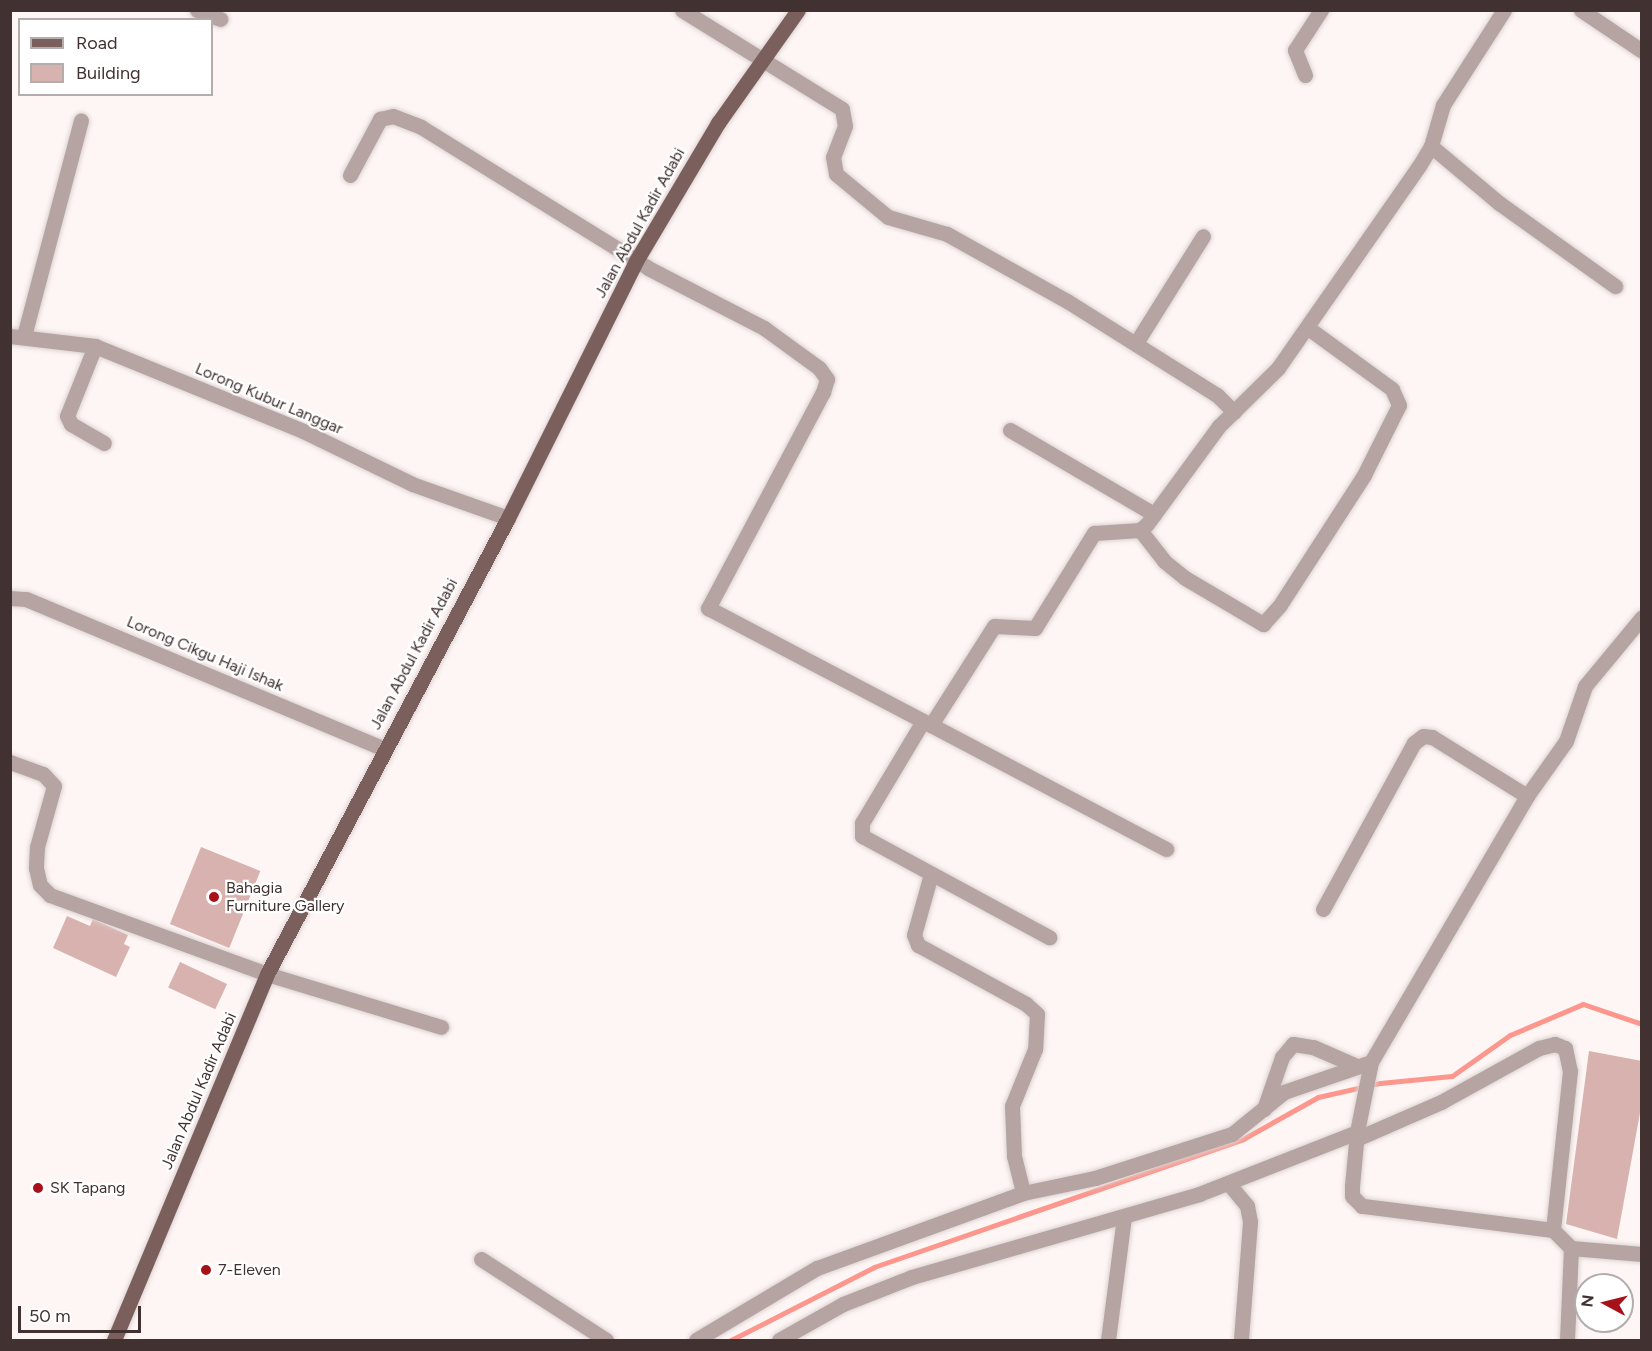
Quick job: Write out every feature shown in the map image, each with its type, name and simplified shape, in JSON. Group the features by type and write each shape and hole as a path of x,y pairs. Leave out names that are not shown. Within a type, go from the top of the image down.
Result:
{"main road":[{"name":"Jalan Abdul Kadir Adabi","path":"114,1341 267,974 508,518 636,261 718,123 798,10"}],"street":[{"path":"197,10 220,19"},
{"path":"682,10 763,58 842,109 845,126 832,164 842,183 888,218 947,234 1136,343 1216,395 1234,412"},
{"path":"1305,75 1295,50 1321,10"},
{"path":"1049,937 931,874 860,832 927,723 994,626 1035,628 1094,533 1140,530 1234,412 1278,369 1431,146 1443,105 1504,10"},
{"path":"1581,10 1641,51"},
{"path":"350,175 374,124 393,116 421,127 636,261 764,328 827,380 708,608 1166,849"},
{"path":"17,336 81,120"},
{"path":"1431,146 1499,203 1615,286"},
{"path":"1136,343 1203,236"},
{"path":"1140,530 1164,561 1185,578 1263,624 1280,605 1364,476 1399,405 1392,388 1308,328"},
{"name":"Lorong Kubur Langgar","path":"17,336 95,346 303,431 412,484 508,518"},
{"path":"95,346 67,416 71,424 104,443"},
{"path":"1010,430 1154,514"},
{"name":"Lorong Cikgu Haji Ishak","path":"10,598 37,603 384,749"},
{"path":"1641,617 1585,686 1566,741 1527,796 1365,1067 1352,1196 1362,1206 1553,1230 1571,1248 1641,1254"},
{"path":"1323,909 1414,743 1423,736 1432,737 1527,796"},
{"path":"10,762 43,774 54,786 37,847 36,868 40,885 50,895 267,974 441,1027"},
{"path":"931,874 914,934 918,945 1026,1004 1036,1014 1035,1049 1012,1106 1014,1156 1023,1193"},
{"path":"1264,1109 1282,1058 1293,1044 1313,1047 1365,1067"},
{"path":"779,1341 843,1304 912,1278 1124,1217 1228,1183 1357,1131 1441,1102 1539,1048 1555,1044 1565,1048 1570,1071 1553,1230"},
{"path":"696,1341 817,1268 1023,1193 1095,1178 1232,1134 1284,1092 1365,1067"},
{"path":"1228,1183 1247,1206 1250,1222 1241,1341"},
{"path":"1108,1341 1124,1217"},
{"path":"1567,1341 1571,1248"},
{"path":"481,1259 606,1341"}],"building":[{"name":"Bahagia Furniture Gallery","path":"201,847 260,871 229,948 170,924"},
{"path":"67,916 90,926 93,919 128,935 124,944 130,947 116,977 53,948"},
{"path":"180,962 227,984 215,1009 168,987"},
{"path":"1589,1051 1642,1061 1642,1102 1617,1239 1566,1224"}],"waterway":[{"path":"731,1340 874,1267 1243,1139 1318,1097 1380,1083 1452,1076 1510,1035 1583,1004 1642,1024"}],"place":[{"name":"Bahagia Furniture Gallery","path":"214,897"},
{"name":"SK Tapang","path":"38,1188"},
{"name":"7-Eleven","path":"206,1270"}]}
